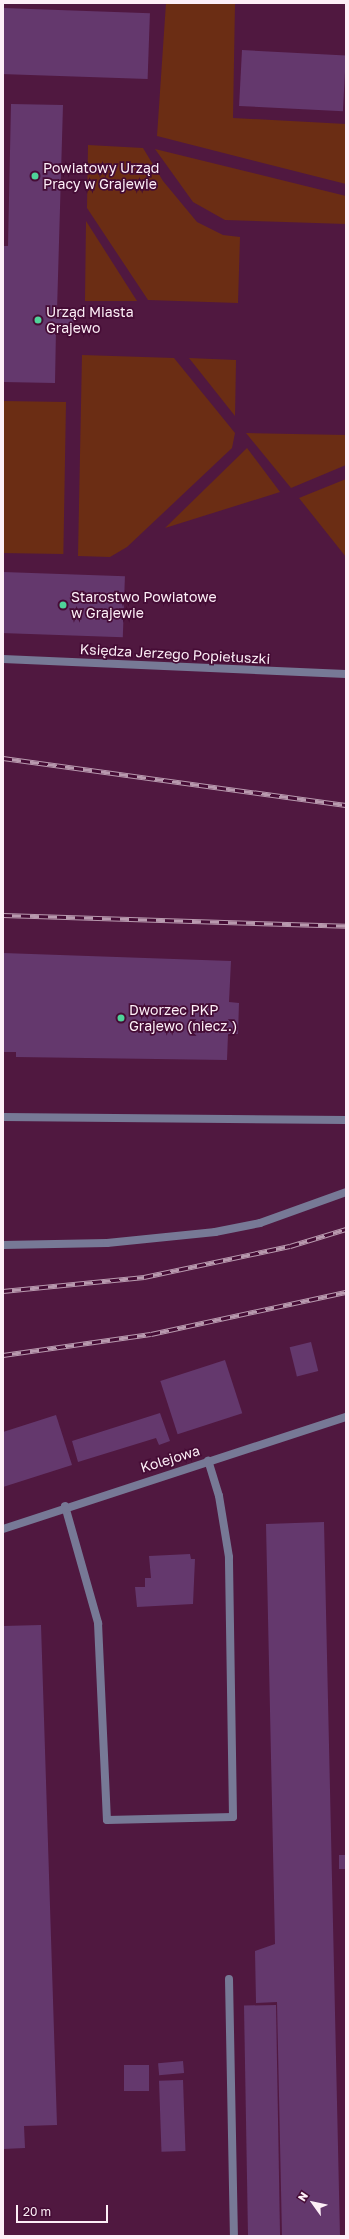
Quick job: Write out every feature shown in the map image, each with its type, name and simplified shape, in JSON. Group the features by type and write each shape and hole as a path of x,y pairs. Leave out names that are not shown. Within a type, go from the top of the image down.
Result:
{"street":[{"name":"Księdza Jerzego Popiełuszki","path":"3,659 346,674"},
{"path":"3,1117 346,1120"},
{"path":"3,1245 107,1243 215,1232 260,1223 346,1192"},
{"name":"Kolejowa","path":"3,1528 66,1506 346,1417"},
{"path":"66,1506 98,1623 107,1820 233,1817 229,1556 219,1496 208,1461"},
{"path":"229,1979 234,2236"}],"shaded area":[{"path":"166,3 235,3 233,118 346,124 346,184 157,136"},
{"path":"88,145 143,148 163,181 197,222 223,235 240,237 238,303 148,300 87,208"},
{"path":"155,149 346,196 346,224 225,220 193,202"},
{"path":"86,221 137,301 85,301"},
{"path":"82,355 174,358 235,433 232,448 127,547 110,557 78,556"},
{"path":"189,358 236,360 235,416"},
{"path":"3,401 66,402 63,554 3,553"},
{"path":"246,433 346,435 346,465 291,488"},
{"path":"247,448 280,492 165,528"},
{"path":"346,479 346,557 299,498"}],"building":[{"path":"3,8 150,13 148,79 3,74"},
{"path":"242,50 346,55 343,111 239,106"},
{"path":"11,104 63,105 57,311 74,311 73,329 56,329 55,383 3,382 3,246 8,246"},
{"name":"Starostwo Powiatowe w Grajewie","path":"3,572 125,576 123,637 3,633"},
{"name":"Dworzec PKP Grajewo (niecz.)","path":"3,953 231,961 229,1002 239,1003 238,1034 228,1034 227,1060 16,1057 16,1052 3,1052"},
{"path":"311,1342 318,1371 297,1376 290,1347"},
{"path":"225,1360 242,1413 178,1434 160,1381"},
{"path":"160,1413 170,1441 159,1445 156,1438 78,1462 72,1441"},
{"path":"56,1415 72,1465 3,1487 3,1432"},
{"path":"324,1522 340,2236 282,2236 277,2002 256,2003 255,1951 275,1944 266,1524"},
{"path":"190,1554 191,1559 195,1559 193,1604 137,1607 135,1587 145,1587 145,1578 151,1578 149,1556"},
{"path":"41,1625 57,2125 24,2126 25,2148 3,2149 3,1626"},
{"path":"339,1855 346,1855 346,1869 339,1869"},
{"path":"276,2005 280,2236 248,2236 244,2006"},
{"path":"183,2061 184,2073 159,2075 158,2063"},
{"path":"124,2065 149,2065 149,2091 124,2091"},
{"path":"183,2080 185,2151 161,2152 159,2081"}],"railway":[{"path":"3,758 346,805"},
{"path":"3,915 346,926"},
{"path":"3,1291 144,1277 290,1246 346,1229"},
{"path":"3,1355 151,1334 346,1292"}],"place":[{"name":"Powiatowy Urząd Pracy w Grajewie","path":"35,176"},
{"name":"Urząd Miasta Grajewo","path":"38,320"},
{"name":"Starostwo Powiatowe w Grajewie","path":"63,605"},
{"name":"Dworzec PKP Grajewo (niecz.)","path":"121,1018"}]}
